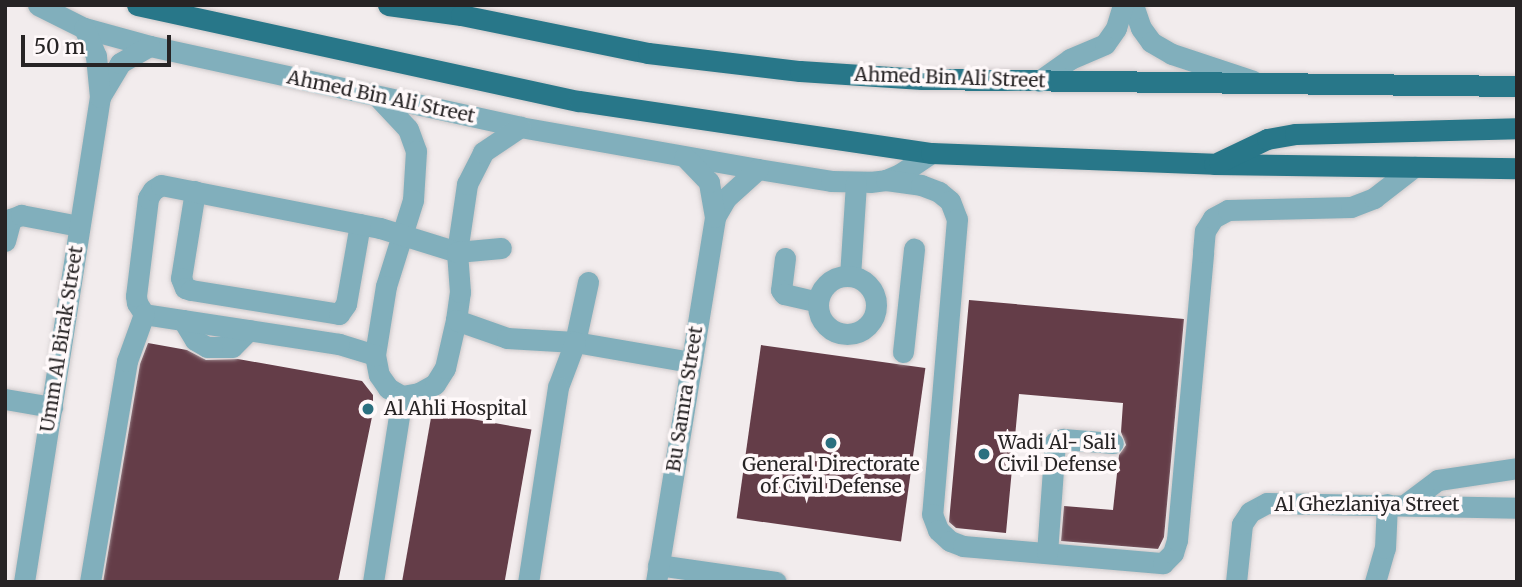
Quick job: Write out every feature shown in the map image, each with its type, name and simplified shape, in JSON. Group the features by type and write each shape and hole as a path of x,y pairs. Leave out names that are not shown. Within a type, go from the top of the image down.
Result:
{"main road":[{"name":"Ahmed Bin Ali Street","path":"137,5 579,101 931,153 1214,164 1517,169"},
{"name":"Ahmed Bin Ali Street","path":"388,5 461,15 648,53 800,71 922,79 1517,86"},
{"path":"433,5 461,15"},
{"path":"1214,164 1267,139 1294,134 1517,128"}],"street":[{"name":"Ahmed Bin Ali Street","path":"38,5 84,28 150,46 520,127 685,157 856,183 886,180 915,167 931,153"},
{"path":"1039,81 1070,59 1105,44 1116,27 1123,5"},
{"path":"1133,5 1146,36 1161,48 1255,82"},
{"name":"Umm Al Birak Street","path":"24,582 100,97 96,56 84,28"},
{"name":"Umm Al Birak Street","path":"100,97 120,64 150,46"},
{"path":"379,97 408,129 416,151 413,200 384,297 375,355 380,375 388,388 402,396 419,393 435,384 445,368 457,320 458,259 467,184 475,162 491,144 520,127"},
{"name":"Bu Samra Street","path":"657,573 715,217 709,183 685,157"},
{"path":"886,180 939,192 950,201 957,219 932,514 938,530 950,541 963,546 1163,563 1173,553 1205,231 1213,218 1228,210 1351,207 1374,198 1413,167"},
{"name":"Bu Samra Street","path":"715,217 733,190 758,169"},
{"path":"850,276 856,183"},
{"path":"375,355 339,344 144,314 136,303 136,296 148,198 153,190 161,185 360,224 401,236 458,259 501,255"},
{"path":"195,191 181,278 186,288 191,290 339,314 346,304 360,224"},
{"path":"5,241 11,219 21,215 79,226"},
{"path":"903,352 914,249"},
{"path":"785,258 781,290 784,294 818,302"},
{"path":"850,276 870,287 875,297 876,309 865,328 844,335 824,324 818,302 829,282 850,276"},
{"path":"528,582 558,387 575,342 588,282"},
{"path":"876,309 907,310"},
{"path":"90,582 127,361 144,314"},
{"path":"457,320 507,338 575,342 691,362"},
{"path":"373,582 402,396"},
{"path":"5,400 52,407"},
{"path":"1048,553 1055,442 1063,439 1113,443"},
{"path":"1376,582 1397,504 1438,480 1517,468"},
{"name":"Al Ghezlaniya Street","path":"1236,582 1242,524 1250,512 1267,503 1517,508"},
{"path":"657,573 776,582"}],"building":[{"name":"Wadi Al- Sali Civil Defense","path":"969,300 1184,319 1164,537 1158,549 1061,541 1064,506 1113,510 1119,455 1126,445 1121,432 1123,403 1019,394 1006,533 956,528 949,522"},
{"path":"148,343 187,350 206,360 238,359 362,381 373,395 373,412 338,582 103,582 140,364"},
{"name":"General Directorate of Civil Defense","path":"761,345 925,368 901,541 737,518"},
{"path":"432,412 531,430 505,582 402,582"}],"place":[{"name":"Al Ahli Hospital","path":"368,409"},
{"name":"General Directorate of Civil Defense","path":"831,443"},
{"name":"Wadi Al- Sali Civil Defense","path":"984,454"}]}
